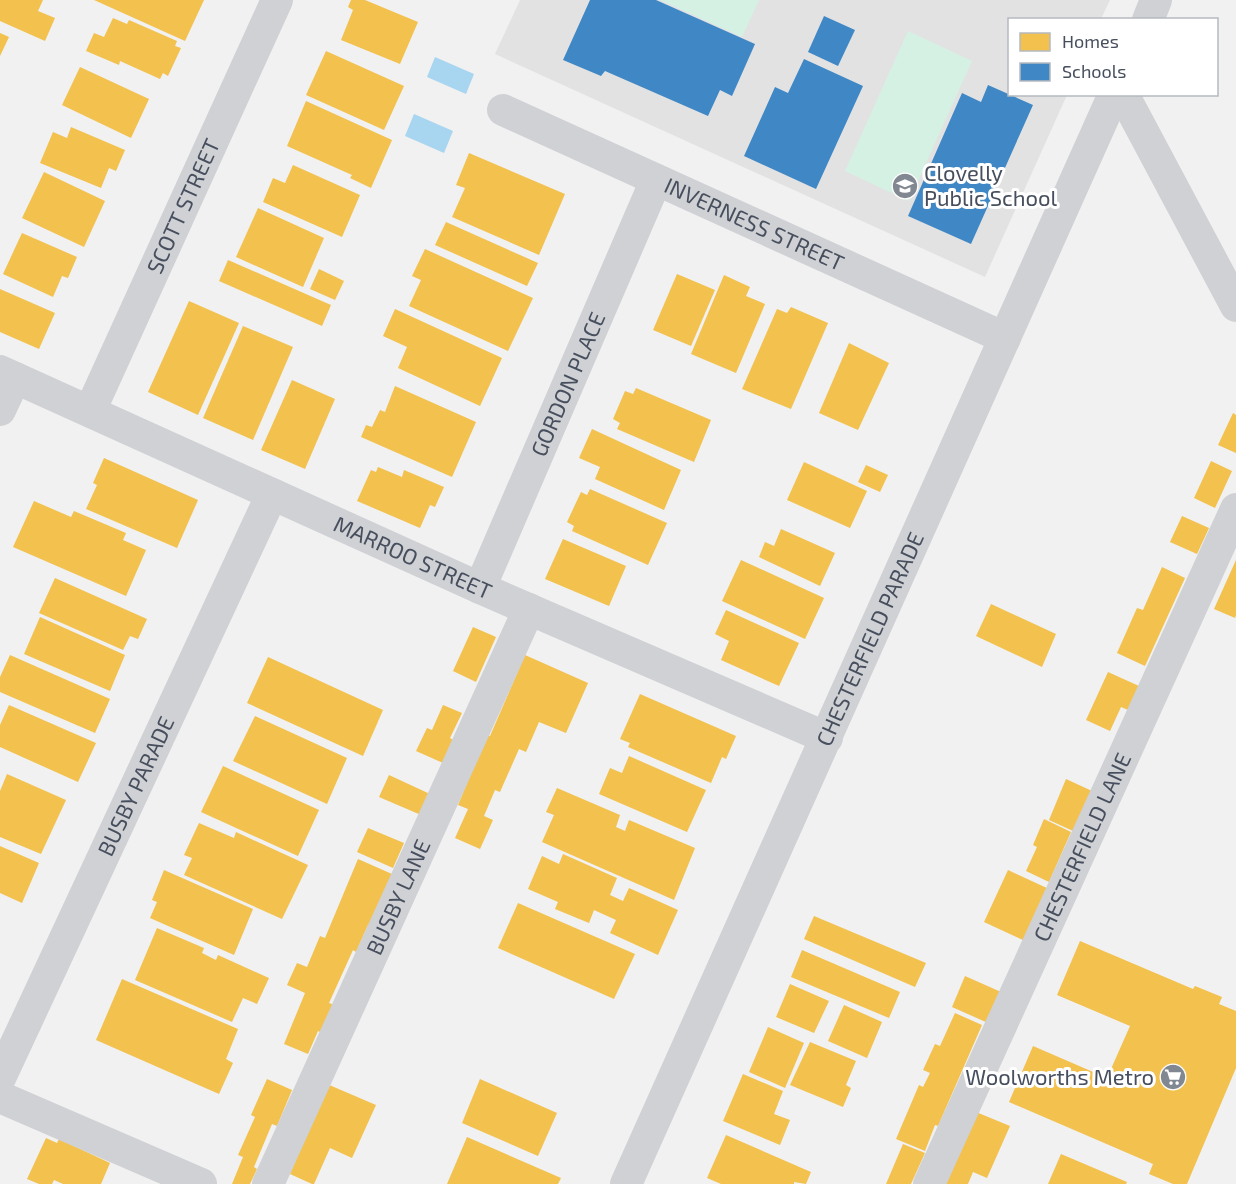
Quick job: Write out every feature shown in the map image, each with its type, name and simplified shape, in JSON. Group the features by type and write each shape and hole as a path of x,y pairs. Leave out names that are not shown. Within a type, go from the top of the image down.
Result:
{"street":[{"name":"SCOTT STREET","path":"90,411 277,0"},
{"path":"1149,18 1156,0"},
{"name":"CHESTERFIELD PARADE","path":"626,1184 1113,96"},
{"path":"1124,96 1236,306"},
{"name":"INVERNESS STREET","path":"503,110 1005,338"},
{"name":"GORDON PLACE","path":"480,588 656,180"},
{"name":"MARROO STREET","path":"7,375 480,588 827,738"},
{"path":"0,410 7,375"},
{"name":"BUSBY PARADE","path":"0,1078 272,494"},
{"name":"CHESTERFIELD LANE","path":"929,1184 1236,509"},
{"name":"BUSBY LANE","path":"268,1184 529,609"},
{"path":"0,1097 201,1184"}],"shaded area":[{"name":"Clovelly Public School","path":"520,0 1110,0 1101,18 1008,18 1008,96 1067,96 985,277 495,54"}],"green space":[{"path":"660,0 759,0 742,37"},
{"path":"908,31 972,61 909,201 845,171"}],"water":[{"path":"435,57 474,74 466,94 427,77"},
{"path":"414,114 453,131 444,153 405,136"}],"building: Homes":[{"path":"0,0 43,0 38,11 55,18 45,41 0,21"},
{"path":"94,0 204,0 185,41"},
{"path":"351,0 365,0 418,22 400,64 341,40 353,10 348,7"},
{"path":"113,18 127,24 129,20 177,41 175,46 181,48 168,76 163,73 160,79 120,61 119,65 86,51 94,33 104,37"},
{"path":"0,33 9,37 0,56"},
{"path":"326,51 404,86 384,130 306,95"},
{"path":"80,67 149,99 131,138 62,105"},
{"path":"306,101 392,140 371,188 350,178 352,175 287,146"},
{"path":"71,127 125,150 116,171 109,168 101,188 40,163 53,132 67,138"},
{"path":"469,153 565,194 539,255 452,217 465,188 456,185"},
{"path":"293,165 360,195 342,237 263,202 273,178 285,183"},
{"path":"44,172 105,201 84,247 22,218"},
{"path":"258,208 324,238 303,287 236,257"},
{"path":"446,222 538,263 527,286 435,245"},
{"path":"22,233 77,257 68,278 62,276 53,297 3,274"},
{"path":"425,249 533,298 508,351 409,306 421,280 412,276"},
{"path":"228,260 331,305 322,326 219,281"},
{"path":"319,269 344,281 335,300 310,289"},
{"path":"677,274 715,290 691,346 653,330"},
{"path":"724,275 750,287 746,296 765,304 736,373 691,354"},
{"path":"0,289 55,313 39,349 0,332"},
{"path":"189,301 239,323 198,415 148,392"},
{"path":"791,307 828,323 791,409 742,389 777,309 787,313"},
{"path":"395,309 502,358 480,406 398,368 407,347 383,336"},
{"path":"243,326 293,347 253,440 203,418"},
{"path":"849,343 889,363 858,430 819,413"},
{"path":"292,380 335,399 305,469 261,450"},
{"path":"395,386 476,422 452,477 361,437 366,425 372,427 380,410 385,412"},
{"path":"636,388 711,420 694,462 617,429 620,423 613,419 625,391 633,394"},
{"path":"1233,413 1236,415 1236,453 1218,445"},
{"path":"592,429 681,470 664,510 595,479 600,467 579,458"},
{"path":"104,458 198,500 177,548 86,509 97,485 93,483"},
{"path":"1211,461 1232,471 1215,508 1194,498"},
{"path":"804,462 867,491 850,528 787,500"},
{"path":"866,465 888,475 880,492 858,482"},
{"path":"378,467 402,477 404,470 444,487 435,507 430,505 420,528 357,501 371,470 376,472"},
{"path":"590,489 667,523 648,565 572,531 574,526 567,522 581,492 587,495"},
{"path":"34,501 71,517 74,511 126,533 123,540 146,550 126,596 13,547"},
{"path":"1182,516 1209,528 1197,554 1170,542"},
{"path":"781,529 835,553 820,586 759,557 765,542 774,546"},
{"path":"563,539 626,566 609,606 545,579"},
{"path":"741,560 824,598 805,639 722,601"},
{"path":"1236,560 1236,615 1235,618 1214,609"},
{"path":"1162,567 1185,578 1145,666 1117,653 1137,608 1143,610"},
{"path":"55,578 147,619 138,639 130,636 123,650 39,613"},
{"path":"991,604 1056,634 1042,667 976,636"},
{"path":"726,610 799,643 779,686 721,660 729,641 715,634"},
{"path":"40,617 125,655 110,691 24,654"},
{"path":"473,627 496,637 476,682 453,671"},
{"path":"10,655 110,699 95,733 0,692 0,677"},
{"path":"525,655 588,683 566,733 539,722 526,752 519,749 500,792 495,790 484,816 493,820 480,849 455,838 468,809 458,805 487,735 490,736"},
{"path":"268,657 383,710 363,756 247,703"},
{"path":"1108,672 1139,686 1128,710 1121,707 1110,731 1086,720"},
{"path":"640,694 736,736 726,759 722,757 711,783 628,747 630,743 620,739"},
{"path":"9,705 96,743 78,782 0,747 0,725"},
{"path":"443,705 462,713 450,738 453,740 443,763 416,751 427,728 432,730"},
{"path":"255,716 347,758 327,804 233,761"},
{"path":"629,756 706,790 687,832 599,794 610,768 622,773"},
{"path":"223,766 319,810 298,856 201,812"},
{"path":"7,774 66,800 41,854 0,837 0,791"},
{"path":"389,775 430,794 421,815 379,797"},
{"path":"1066,779 1092,791 1073,831 1049,820"},
{"path":"557,788 620,815 616,827 625,831 629,820 695,848 674,900 542,842 554,815 546,812"},
{"path":"1044,819 1071,832 1049,882 1026,871 1037,847 1033,845"},
{"path":"199,823 234,838 236,832 308,865 282,919 184,875 192,858 184,855"},
{"path":"368,828 404,843 393,868 357,852"},
{"path":"0,846 39,863 22,903 0,893"},
{"path":"563,854 617,878 610,895 623,901 629,888 678,910 658,955 610,933 616,920 594,910 589,923 555,909 558,902 528,889 542,856 559,864"},
{"path":"358,859 392,874 370,925 356,952 353,950 329,1003 335,1005 322,1033 318,1031 308,1054 284,1044 305,993 287,985 297,963 307,967 320,936 325,938"},
{"path":"164,870 253,909 234,955 150,918 157,902 152,900"},
{"path":"1008,870 1049,889 1025,941 984,922"},
{"path":"518,903 635,954 614,999 498,948"},
{"path":"814,916 926,963 915,987 804,939"},
{"path":"157,928 204,948 202,953 216,960 218,955 269,978 257,1004 243,998 232,1022 135,980"},
{"path":"1080,941 1193,989 1195,986 1222,997 1219,1004 1236,1011 1236,1068 1187,1184 1173,1184 1149,1174 1153,1164 1009,1102 1033,1046 1107,1078 1130,1026 1057,995"},
{"path":"802,950 900,992 889,1018 791,977"},
{"path":"965,976 1001,992 988,1023 952,1007"},
{"path":"122,979 238,1029 226,1059 233,1063 219,1094 96,1040"},
{"path":"790,984 829,1001 814,1033 776,1017"},
{"path":"844,1005 882,1022 867,1058 828,1041"},
{"path":"955,1013 982,1025 925,1151 896,1139 919,1085 923,1087 930,1073 923,1070 935,1044 940,1046"},
{"path":"768,1027 804,1043 785,1088 749,1072"},
{"path":"810,1042 856,1061 846,1085 851,1088 843,1107 790,1085"},
{"path":"743,1074 783,1091 774,1114 790,1120 780,1145 723,1121"},
{"path":"267,1079 292,1090 277,1126 272,1124 254,1167 257,1169 250,1184 232,1184 243,1157 238,1155 255,1117 251,1115"},
{"path":"480,1079 557,1113 538,1156 462,1123"},
{"path":"327,1084 376,1105 352,1158 330,1148 312,1184 290,1174"},
{"path":"976,1112 1010,1126 987,1178 973,1172 968,1184 946,1184"},
{"path":"726,1135 811,1172 806,1184 794,1182 794,1184 721,1184 707,1178"},
{"path":"467,1137 561,1178 558,1184 447,1184"},
{"path":"46,1138 57,1143 59,1139 110,1163 101,1184 63,1184 54,1180 52,1184 39,1184 27,1179"},
{"path":"903,1144 925,1153 911,1184 886,1184"},
{"path":"1061,1154 1127,1182 1126,1184 1048,1184"}],"building: Schools":[{"path":"590,0 656,0 755,44 732,96 720,90 708,116 605,71 601,76 563,60"},
{"path":"824,16 855,30 838,66 808,52"},
{"path":"804,59 863,86 816,189 744,156 775,87 788,93"},
{"path":"988,85 1008,94 1008,96 1033,105 971,244 908,216 962,93 981,102"}],"place":[{"name":"Clovelly Public School","path":"905,186"},
{"name":"Woolworths Metro","path":"1173,1077"}]}
